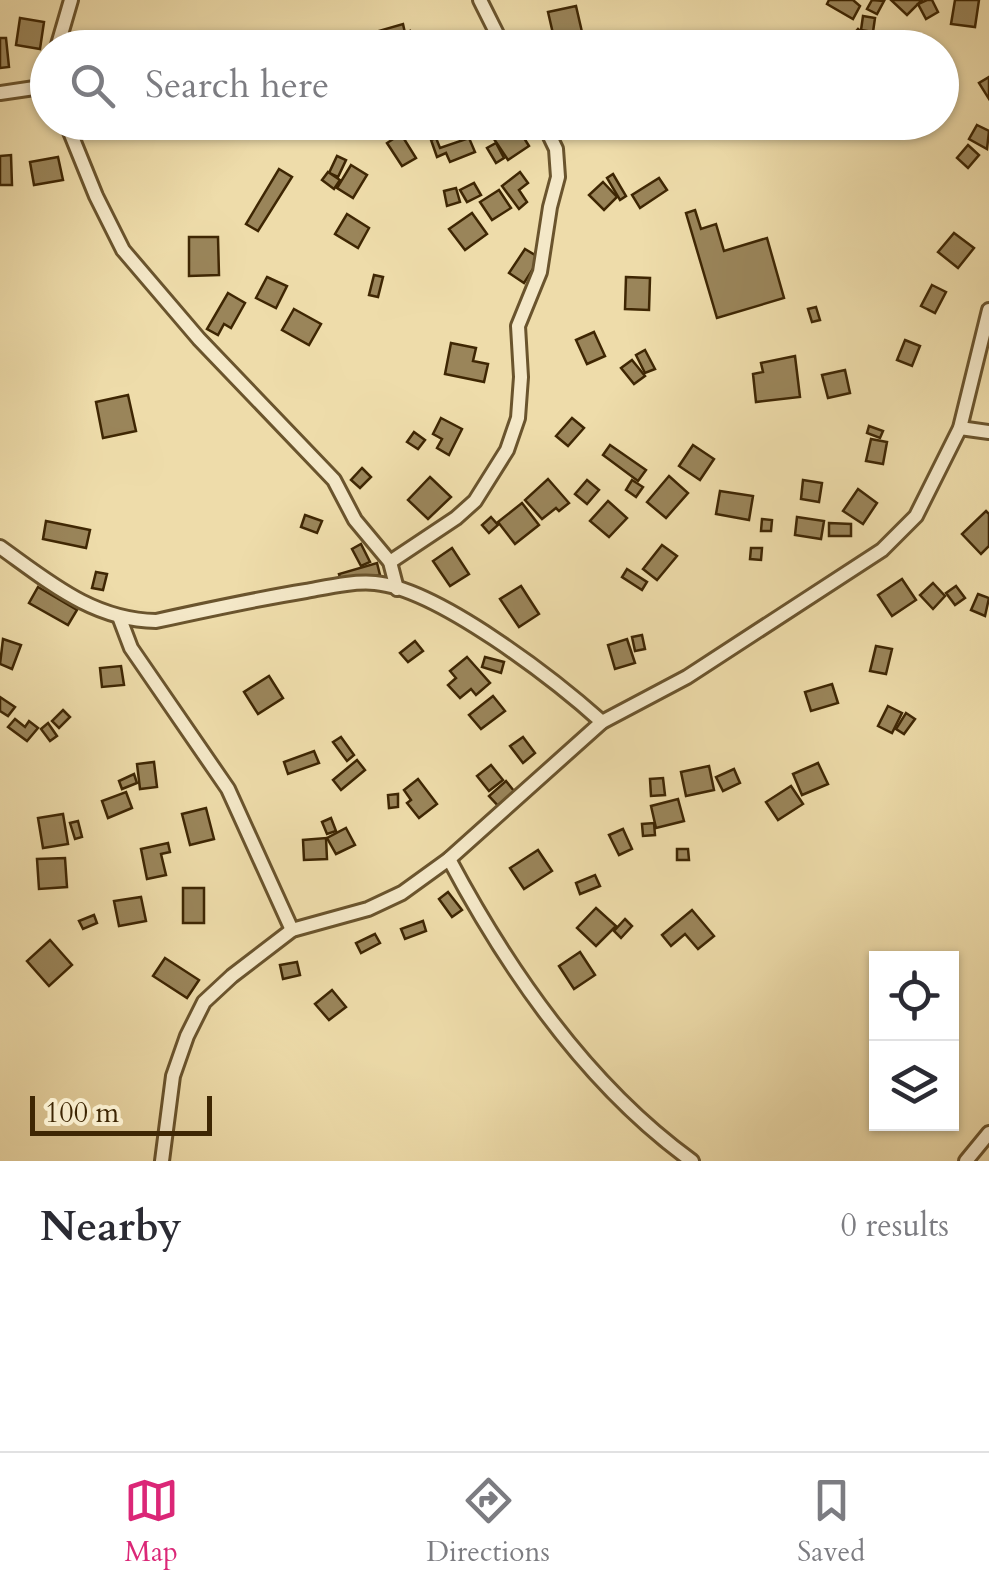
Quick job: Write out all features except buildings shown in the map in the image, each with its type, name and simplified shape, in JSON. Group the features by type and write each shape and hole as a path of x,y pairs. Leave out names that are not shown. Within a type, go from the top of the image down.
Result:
{"street":[{"path":"63,30 72,0"},
{"path":"480,0 495,30"},
{"path":"0,93 30,89"},
{"path":"73,140 124,250 221,363 334,480 356,520 390,562 397,588"},
{"path":"390,562 476,502 508,450 519,404 518,326 540,272 558,177 552,140"},
{"path":"162,1161 172,1076 204,1002 261,952 292,930 368,909 402,893 449,858 602,722 687,678 882,550 916,516 960,428 989,310"},
{"path":"960,428 989,432"},
{"path":"0,548 83,605 120,619 156,622 326,588 374,583 397,588 457,616 558,682 602,722"},
{"path":"120,619 131,648 228,790 292,930"},
{"path":"449,858 485,926 558,1027 611,1089 666,1142 692,1161"},
{"path":"966,1161 989,1132"}]}
